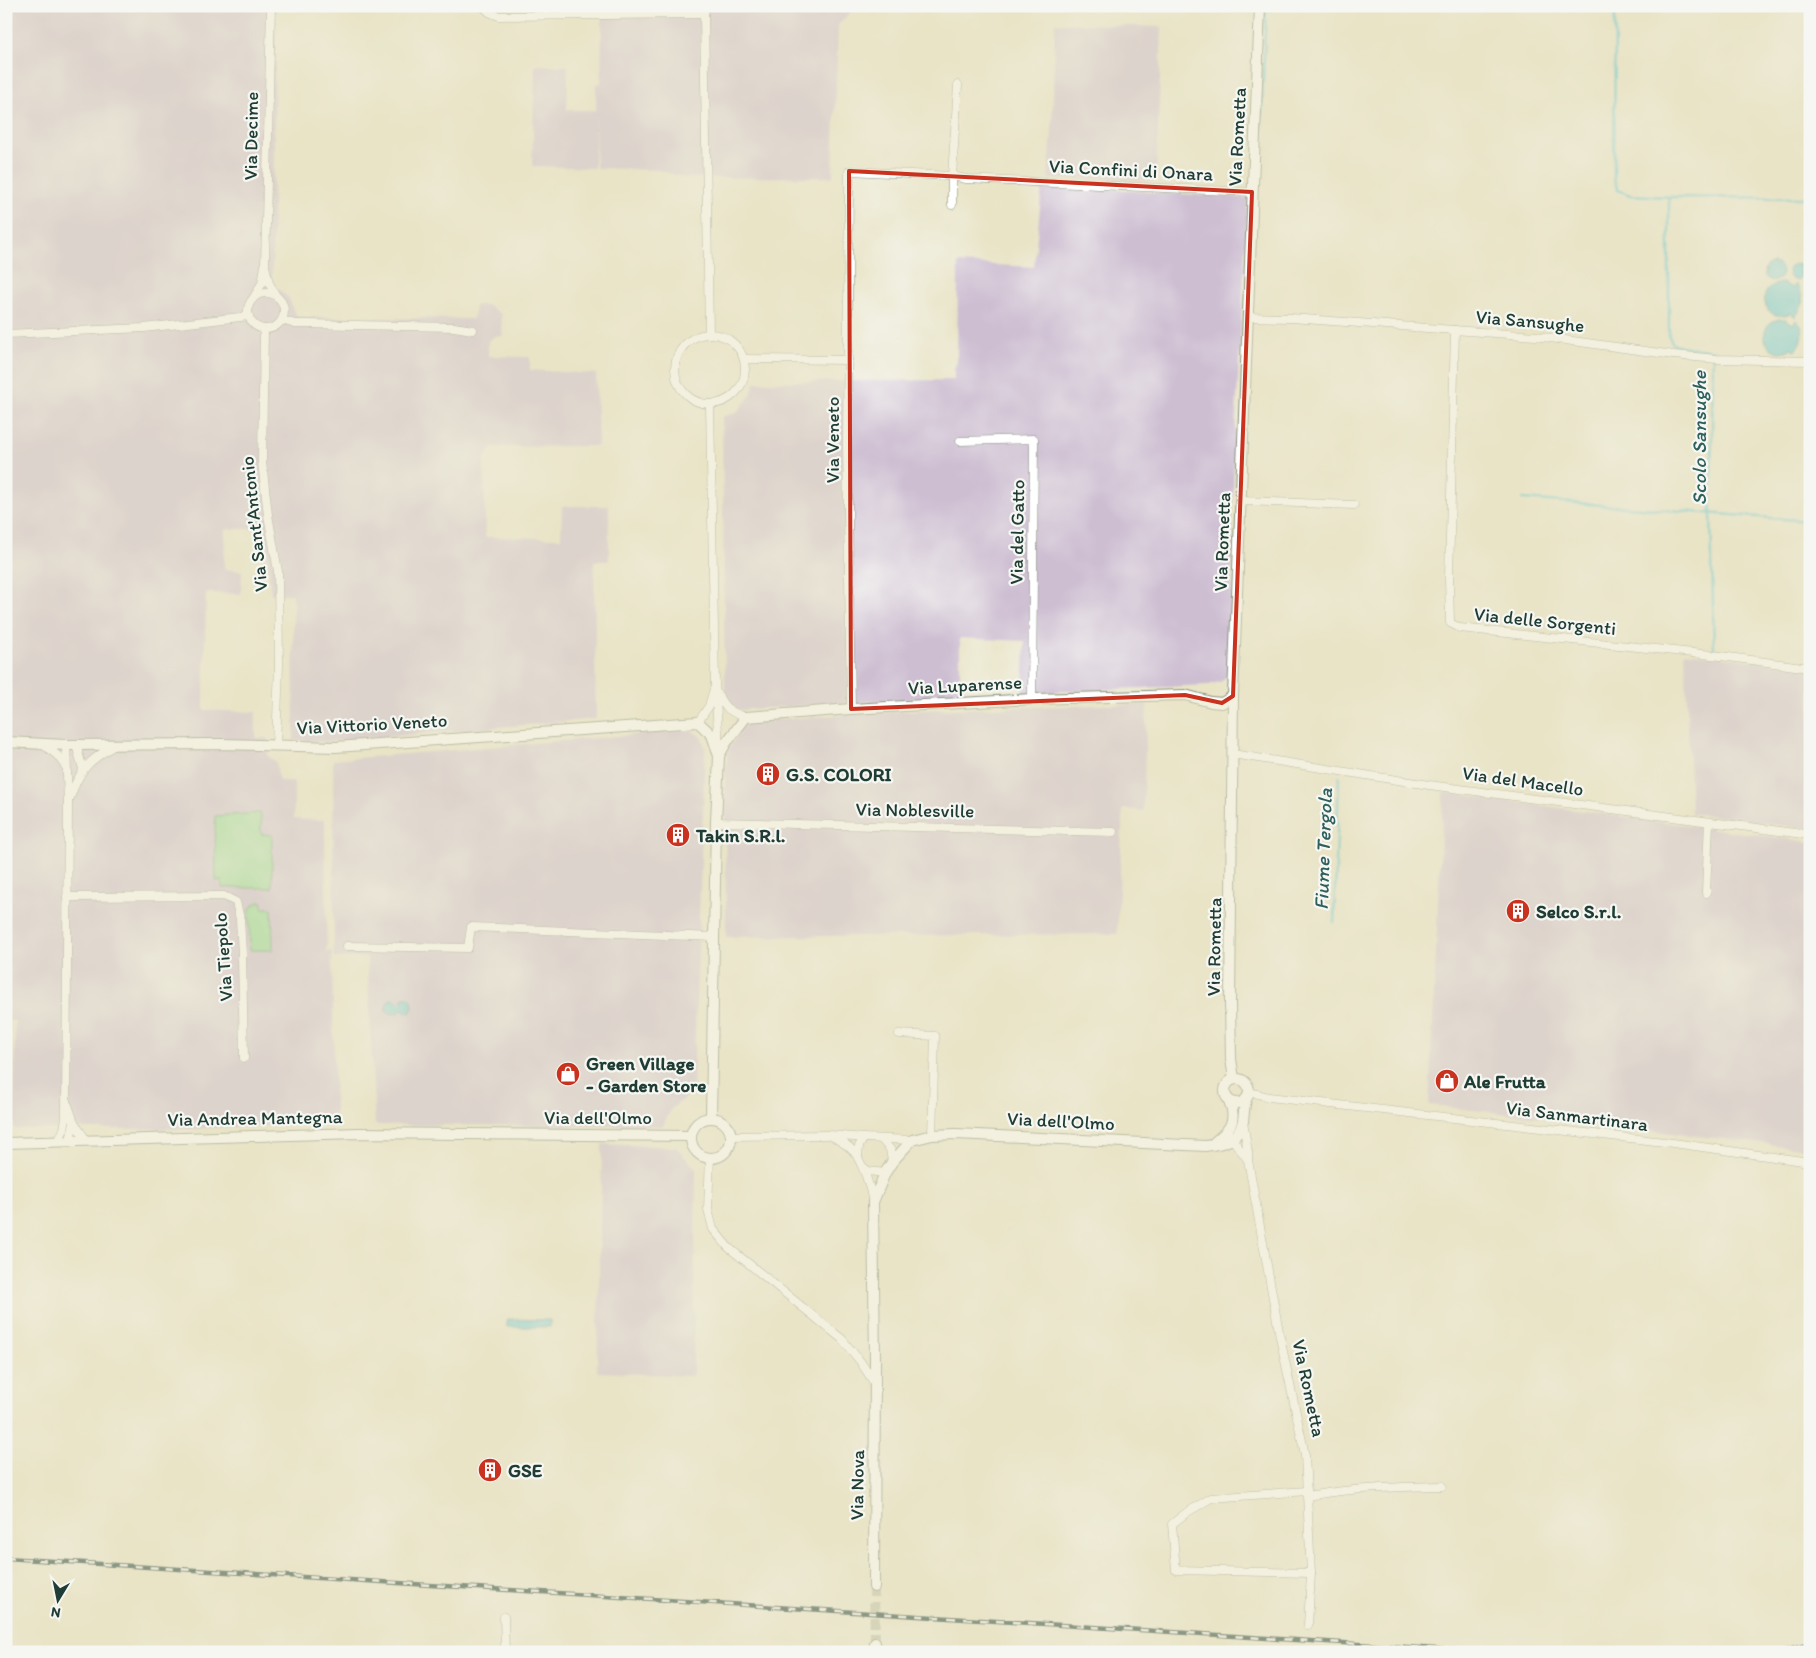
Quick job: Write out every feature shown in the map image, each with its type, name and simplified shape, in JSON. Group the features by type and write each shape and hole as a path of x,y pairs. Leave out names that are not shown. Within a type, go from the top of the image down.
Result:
{"main road":[{"name":"Via Rometta","path":"1228,1130 1233,1116 1233,1108 1225,1094 1225,1090 1228,1083 1234,1079 1231,1050 1233,696 1260,6"},
{"name":"Via Luparense","path":"746,717 1032,699 1185,695 1222,703 1233,696"},
{"path":"719,756 730,737 746,717"},
{"name":"Via Vittorio Veneto","path":"6,742 39,742 71,745 336,746 698,722"},
{"path":"698,722 712,735 719,756 716,822 711,1118"},
{"path":"1229,1100 1240,1103 1248,1096 1248,1084 1242,1079 1234,1079"},
{"name":"Via Rometta","path":"1231,1140 1243,1122 1243,1109 1248,1096"},
{"path":"711,1118 724,1123 730,1131 730,1136 730,1144 725,1151 718,1156 710,1157 702,1155 696,1150 692,1144 691,1136 696,1125 702,1120 711,1118"},
{"path":"1210,1145 1228,1130"},
{"name":"Via Andrea Mantegna","path":"6,1143 359,1133 505,1134"},
{"name":"Via dell'Olmo","path":"505,1134 691,1136"},
{"name":"Via dell'Olmo","path":"912,1140 932,1135 956,1134 1210,1145 1220,1145 1231,1140"},
{"path":"873,1202 892,1162 912,1140"},
{"name":"Via Nova","path":"873,1202 875,1384 874,1587"}],"street":[{"name":"Via Decime","path":"271,6 266,266 269,283 276,296"},
{"path":"484,6 489,12 499,16 705,10 709,334"},
{"path":"952,205 958,85"},
{"name":"Via Confini di Onara","path":"849,171 952,176 966,179 1252,192"},
{"name":"Via Veneto","path":"849,171 848,360 851,709"},
{"name":"Via Decime","path":"254,299 262,283 266,266"},
{"path":"262,294 276,296 283,305 284,313 282,320 274,327 264,329 253,323 249,316 249,305 254,299 262,294"},
{"path":"6,334 144,328 249,316"},
{"name":"Via Sansughe","path":"1247,317 1291,318 1550,338 1674,355 1810,361"},
{"path":"282,320 306,324 454,327 473,330"},
{"name":"Via Sant'Antonio","path":"264,329 262,462 268,514 278,571 279,665 276,746"},
{"name":"Via delle Sorgenti","path":"1454,330 1449,577 1450,623 1460,628 1722,656 1810,668"},
{"path":"709,334 720,336 730,341 739,349 744,359 745,370 738,390 730,398 721,402 710,404 700,402 687,394 678,382 675,372 680,351 688,342 698,336 709,334"},
{"path":"744,359 848,360"},
{"path":"710,404 715,685 719,756"},
{"name":"Via del Gatto","path":"960,441 1034,439 1032,699"},
{"path":"1241,501 1354,505"},
{"path":"715,685 725,708 735,714 746,717"},
{"path":"698,722 708,706 715,685"},
{"path":"39,742 58,755 66,767"},
{"path":"65,1140 68,897 66,767 71,745"},
{"path":"71,745 83,769"},
{"path":"68,803 83,769 115,745"},
{"name":"Via del Macello","path":"1232,754 1429,784 1810,835"},
{"name":"Via Noblesville","path":"716,822 1113,832"},
{"path":"1706,894 1709,822"},
{"name":"Via Tiepolo","path":"68,897 224,896 236,902 240,919 242,954 244,1058"},
{"path":"347,946 468,948 470,927 714,937"},
{"path":"899,1034 935,1036 932,1135"},
{"name":"Via Sanmartinara","path":"1248,1096 1269,1096 1663,1142 1810,1162"},
{"path":"66,1099 74,1122 86,1140"},
{"path":"65,1140 74,1122"},
{"name":"Via Rometta","path":"1243,1122 1248,1160 1280,1337 1305,1455 1311,1573 1308,1625"},
{"name":"Via Rometta","path":"1228,1130 1231,1140 1248,1160"},
{"path":"830,1135 846,1145 868,1171 885,1174"},
{"name":"Via dell'Olmo","path":"730,1136 830,1135 912,1140"},
{"path":"864,1138 860,1146 859,1160 873,1202"},
{"path":"881,1139 890,1150 892,1162"},
{"path":"710,1157 708,1209 713,1229 728,1247 842,1339 860,1361 875,1384"},
{"path":"1311,1573 1176,1570 1172,1524 1211,1498 1392,1487 1442,1486"},
{"path":"504,1617 505,1652"}],"highlighted area":[{"path":"849,171 1252,192 1233,696 1222,703 1185,695 851,709"}],"shaded area":[{"path":"6,6 276,6 272,278 276,287 289,298 293,310 298,317 473,319 475,305 487,305 501,314 503,336 495,336 488,341 488,356 530,357 530,370 596,374 598,446 493,447 487,453 484,460 485,537 561,538 562,506 609,506 609,561 594,561 596,719 324,742 294,741 293,594 271,594 267,548 263,529 225,529 224,569 242,571 241,594 206,593 204,710 256,712 256,738 268,738 268,756 276,762 279,781 294,781 294,819 325,820 327,951 332,951 335,1118 317,1118 316,1123 193,1129 14,1129 15,1021 6,1021"},
{"path":"602,6 856,6 838,25 833,177 686,178 658,170 596,168 596,114 594,168 532,166 535,65 568,66 567,110 596,110 596,84 601,83"},
{"path":"1055,23 1162,27 1156,181 1048,179 1052,131"},
{"path":"1042,188 1103,189 1248,198 1234,452 1230,666 1226,677 1222,681 1209,685 1023,693 1025,641 960,638 960,696 738,710 733,708 727,703 725,697 722,417 737,412 751,395 755,382 954,380 954,369 957,362 958,263 1034,267"},
{"path":"1685,652 1810,668 1810,829 1691,813"},
{"path":"1147,704 1143,811 1123,809 1117,934 726,937 725,777 728,749 741,728 749,721 918,710"},
{"path":"691,730 702,737 705,748 693,1092 671,1109 663,1126 375,1125 367,957 334,958 333,760"},
{"path":"1443,792 1810,842 1810,1149 1429,1105"},
{"path":"602,1144 676,1147 696,1169 693,1376 597,1372"}],"green space":[{"path":"261,813 261,834 272,835 272,888 222,888 222,881 216,881 215,816"},
{"path":"263,902 262,908 272,908 273,950 250,950 249,913 252,906"}],"water":[{"path":"1773,263 1779,266 1782,272 1779,278 1773,281 1767,278 1764,272 1767,266"},
{"path":"1793,264 1799,264 1804,269 1802,278 1793,280 1788,275 1788,269"},
{"path":"1782,283 1793,288 1796,284 1801,292 1802,305 1795,317 1791,313 1781,316 1774,314 1768,310 1765,304 1767,290 1773,285"},
{"path":"1779,319 1786,319 1793,324 1796,320 1802,328 1802,340 1795,352 1792,348 1783,352 1776,351 1770,348 1766,342 1764,335 1766,329 1771,323"},
{"path":"404,997 409,997 412,1000 413,1008 410,1013 401,1009 398,1013 392,1014 386,1010 390,999 395,999 401,1004"},
{"path":"507,1319 550,1320 550,1327 507,1327"}],"waterway":[{"name":"Fiume Tergola","path":"1260,157 1266,6"},
{"name":"Scolo Sansughe","path":"1615,6 1614,179 1618,190 1630,195 1669,197 1669,337 1674,345 1713,351 1711,514 1714,649"},
{"path":"1669,197 1810,198"},
{"path":"1523,499 1810,521"},
{"name":"Fiume Tergola","path":"1334,922 1339,777"}],"tunnel":[{"path":"874,1587 875,1643"}],"railway":[{"path":"6,1558 1485,1652"},
{"path":"1781,1652 1810,1644"}],"place":[{"name":"G.S. COLORI","path":"768,774"},
{"name":"Takin S.R.l.","path":"678,835"},
{"name":"Selco S.r.l.","path":"1518,911"},
{"name":"Green Village - Garden Store","path":"568,1074"},
{"name":"Ale Frutta","path":"1447,1081"},
{"name":"GSE","path":"490,1470"}]}
